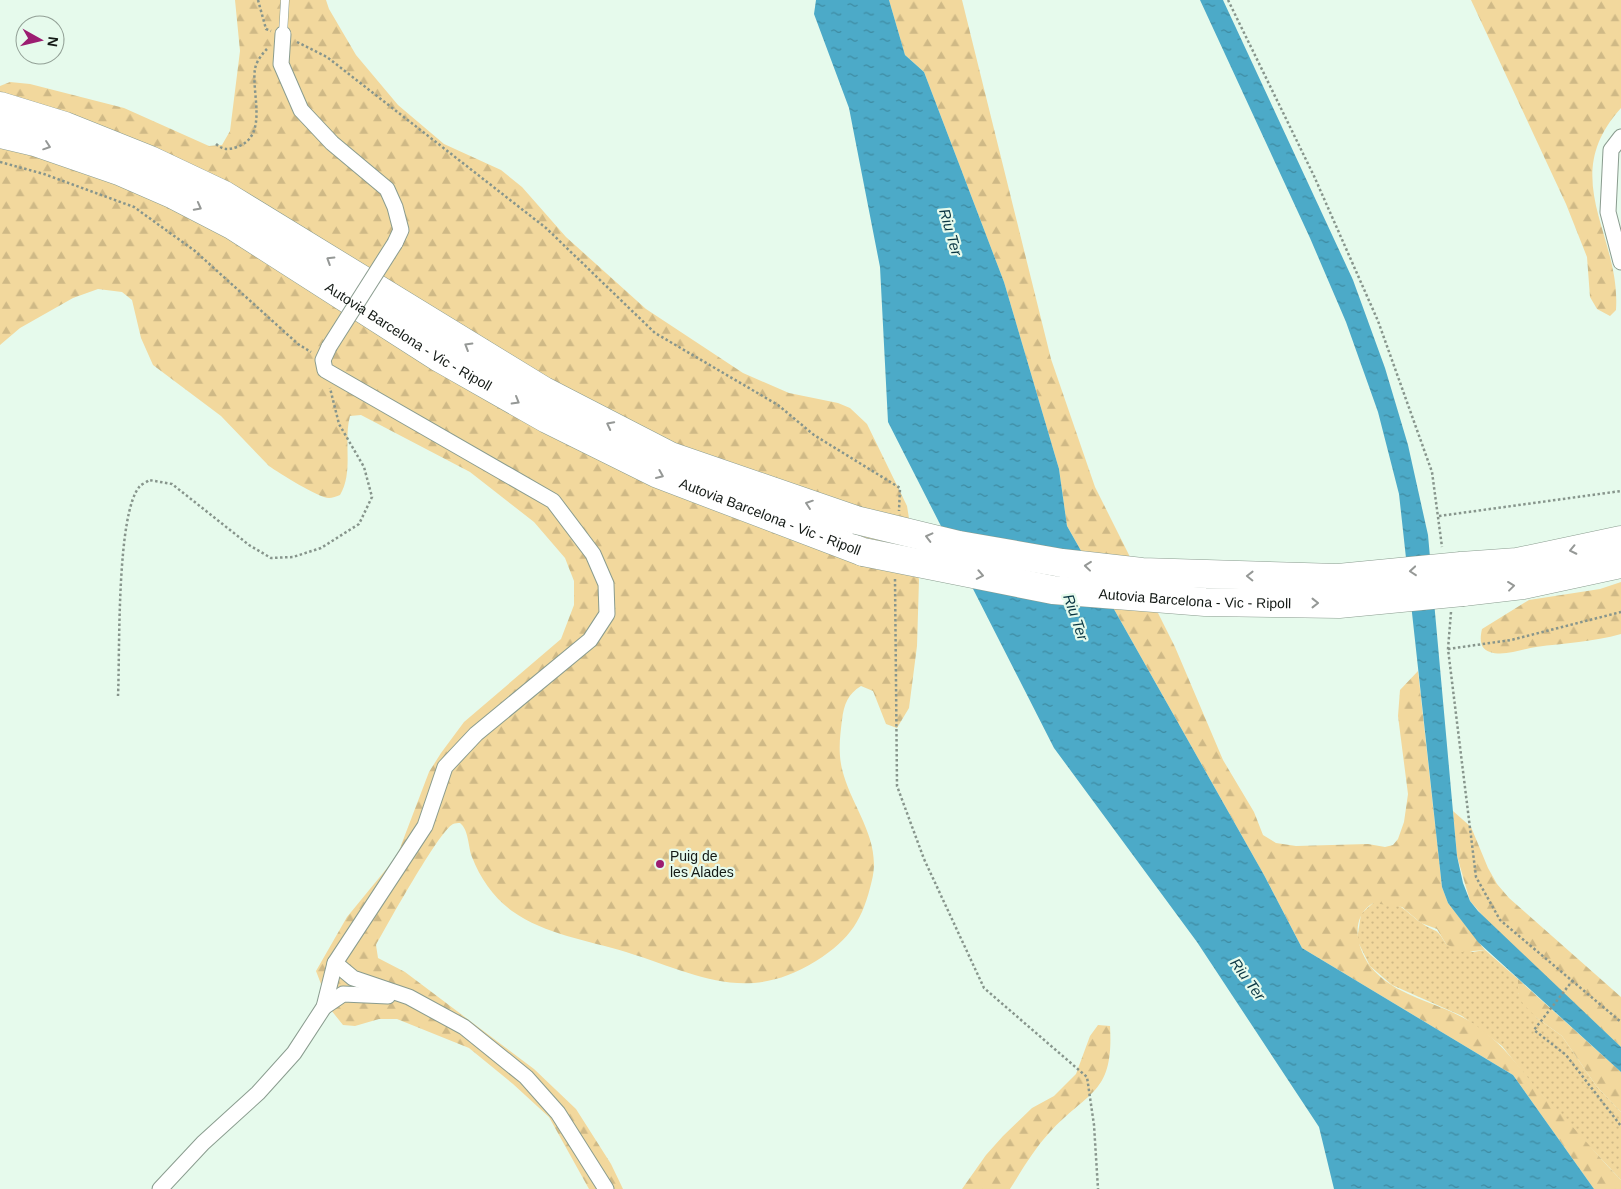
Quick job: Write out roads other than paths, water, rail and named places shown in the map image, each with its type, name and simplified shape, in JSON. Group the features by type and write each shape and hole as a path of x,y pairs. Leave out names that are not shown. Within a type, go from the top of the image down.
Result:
{"highway":[{"name":"Autovia Barcelona - Vic - Ripoll","path":"0,106 64,126 150,160 224,195 544,391 670,456 856,520 958,545 1062,563 1142,572 1338,578 1454,578 1523,584 1621,564"},
{"name":"Autovia Barcelona - Vic - Ripoll","path":"0,134 44,145 118,171 174,195 232,225 438,357 547,419 658,474 863,552 1052,590 1205,602 1339,604 1517,562 1621,540"}],"street":[{"path":"283,34 282,64 301,110 332,143 387,189 395,207 401,230 395,244 326,359 554,501 593,554 606,584 607,614 590,640 476,734 446,767 425,826 335,963 324,1008"},
{"path":"1621,137 1611,150 1608,212 1621,262"},
{"path":"335,963 353,978 409,997 464,1027 526,1077 558,1113 606,1189"},
{"path":"160,1189 203,1143 258,1093 294,1052 324,1008 343,994 409,997"}],"lane":[{"path":"283,34 285,0"}],"water":[{"name":"Riu Ter","path":"816,0 889,0 905,55 924,72 1004,282 1059,469 1067,526 1264,875 1302,948 1513,1075 1594,1189 1334,1189 1319,1127 1197,942 1054,748 888,422 880,267 849,108 814,14"},
{"path":"1200,0 1223,0 1353,280 1385,368 1408,445 1428,535 1457,856 1463,883 1470,901 1478,911 1621,1047 1621,1072 1478,942 1448,903 1442,887 1399,494 1378,412 1346,322 1310,238"}],"place":[{"name":"Puig de les Alades","path":"660,864"}]}
